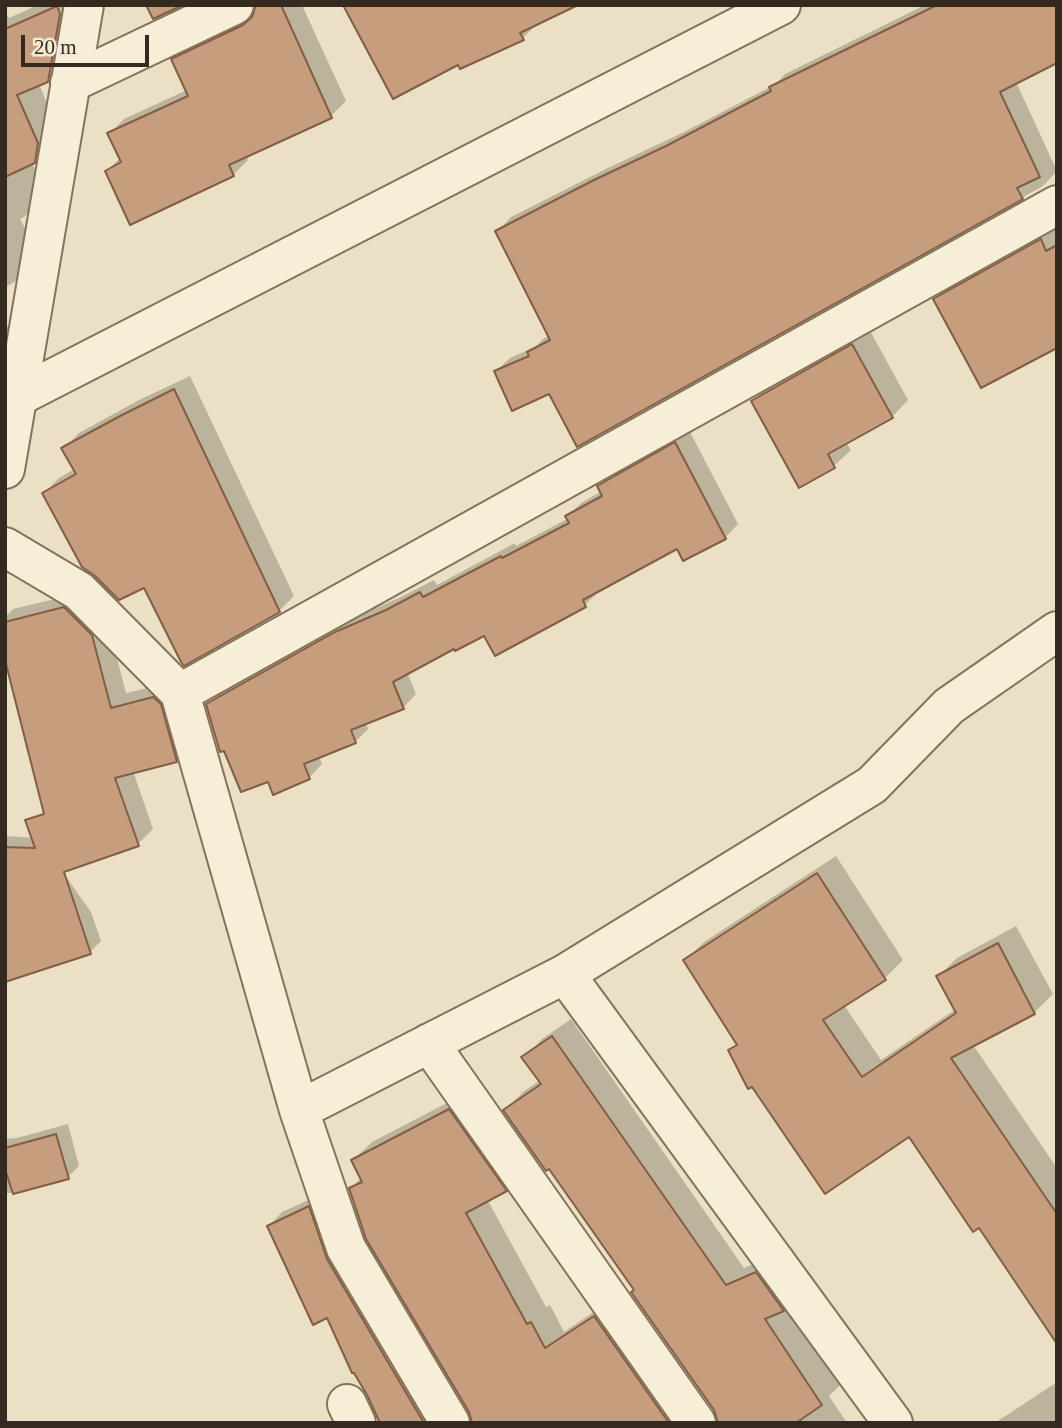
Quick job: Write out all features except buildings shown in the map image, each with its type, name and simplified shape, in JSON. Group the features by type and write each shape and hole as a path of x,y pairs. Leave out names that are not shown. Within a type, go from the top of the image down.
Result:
{"street":[{"path":"5,469 84,5"},
{"path":"70,83 234,5"},
{"path":"19,396 781,5"},
{"path":"180,693 1057,205"},
{"path":"5,547 79,591 180,693 299,1110 346,1248 450,1423"},
{"path":"299,1110 565,974 872,785 949,705 1057,631"},
{"path":"565,974 893,1423"},
{"path":"429,1043 696,1423"}]}
